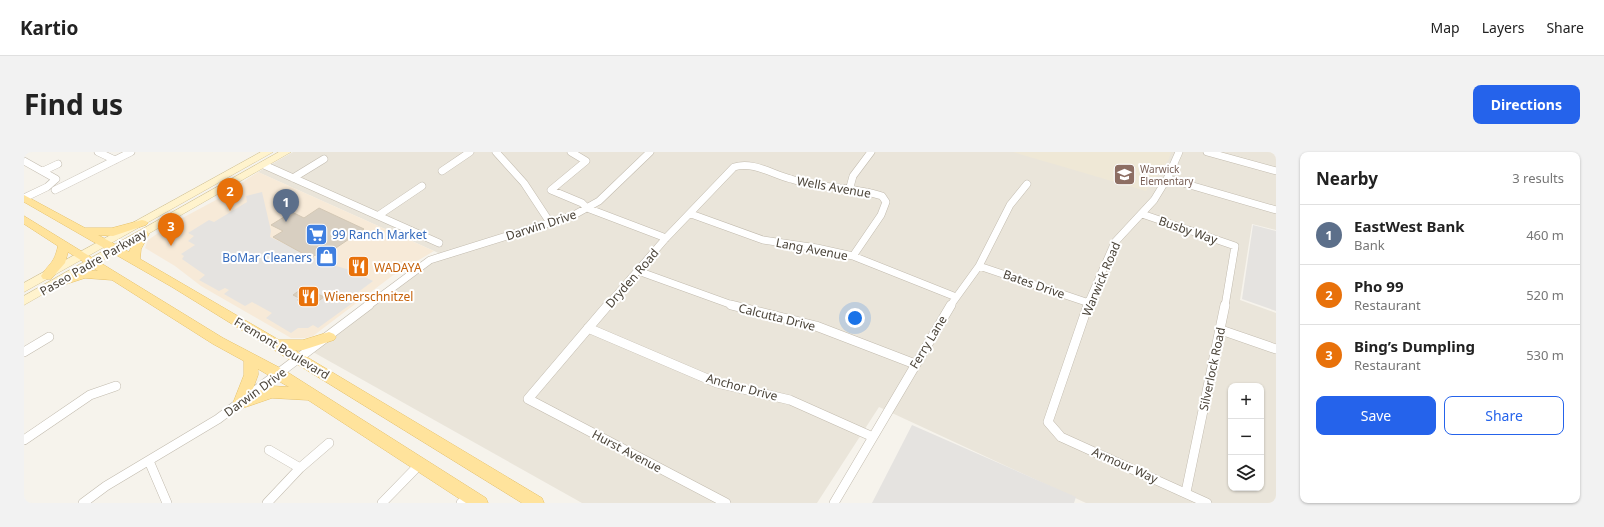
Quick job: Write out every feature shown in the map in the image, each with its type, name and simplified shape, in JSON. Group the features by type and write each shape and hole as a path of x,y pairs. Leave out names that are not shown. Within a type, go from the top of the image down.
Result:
{"main road":[{"name":"Paseo Padre Parkway","path":"24,288 47,276 87,260 111,247 268,152"},
{"path":"246,175 245,170 272,152"},
{"name":"Paseo Padre Parkway","path":"142,229 246,175 286,152"},
{"name":"Fremont Boulevard","path":"24,198 134,260 301,358 536,503"},
{"name":"Fremont Boulevard","path":"24,220 87,260 251,359 279,374 419,465 470,501"},
{"path":"83,231 114,232 142,229 135,248 134,260"},
{"path":"47,276 61,260 64,245"},
{"name":"Paseo Padre Parkway","path":"24,301 57,282 87,260"},
{"path":"57,282 84,274 115,276"},
{"path":"277,345 303,344 329,337"},
{"path":"240,403 251,375 251,359"},
{"path":"240,403 272,392 310,395"}],"street":[{"path":"98,152 115,160"},
{"path":"55,190 131,152"},
{"path":"442,171 470,152"},
{"path":"496,152 524,183 551,224"},
{"path":"571,152 586,161 551,190 582,204 587,208 666,238"},
{"name":"Darwin Drive","path":"83,503 106,486 218,419 430,260 447,253 551,224 574,215 598,201 650,152"},
{"path":"850,187 853,176 871,152"},
{"name":"Warwick Road","path":"1048,422 1089,303 1112,246 1124,228 1142,214 1169,179 1179,152"},
{"path":"1207,152 1276,171"},
{"path":"293,178 324,160"},
{"path":"24,161 54,177 55,181 24,198"},
{"path":"43,171 58,164"},
{"name":"Wells Avenue","path":"741,164 817,186 850,187 882,196 886,202 881,214 853,256"},
{"name":"Dryden Road","path":"528,399 666,238 691,214 734,167 741,164"},
{"path":"264,165 439,243"},
{"path":"1169,179 1276,210"},
{"name":"Ferry Lane","path":"834,503 956,296 979,266 1010,205 1028,184"},
{"path":"379,215 422,186"},
{"name":"Lang Avenue","path":"691,214 763,240 817,248 853,256 956,296"},
{"name":"Busby Way","path":"1142,214 1235,246"},
{"name":"Silverlock Road","path":"1186,492 1221,330 1235,246"},
{"name":"Bates Drive","path":"979,266 1089,303"},
{"name":"Calcutta Drive","path":"638,271 724,304 816,326 915,364"},
{"name":"Anchor Drive","path":"588,328 717,383 790,400 873,437"},
{"path":"1221,330 1276,349"},
{"path":"24,352 49,337"},
{"path":"24,440 90,395 116,386"},
{"name":"Hurst Avenue","path":"528,399 726,503"},
{"name":"Armour Way","path":"1048,422 1061,437 1186,492 1207,503"},
{"path":"267,503 300,468 329,443"},
{"path":"269,450 300,468"},
{"path":"149,461 167,503"},
{"path":"382,503 419,465"}],"shaded area":[{"path":"293,152 1276,152 1276,230 1252,224 1240,300 1276,313 1276,503 1086,503 879,407 817,503 582,503 313,352 443,255 258,172"},
{"name":"Warwick Elementary","path":"1013,152 1171,152 1169,159 1146,191"},
{"path":"258,172 434,251 392,276 313,336 306,338 291,338 201,286 175,266 145,248 148,240 173,223 216,200"},
{"path":"262,192 271,231 270,237 326,263 350,270 373,281 353,296 358,299 318,328 313,325 308,328 298,328 291,333 266,318 272,313 252,302 245,306 224,294 229,290 225,288 219,291 199,280 205,275 182,259 184,256 181,254 195,245 188,241 194,236 188,233 209,220 214,222 247,202 246,196"},
{"path":"1253,225 1276,231 1276,311 1242,299"},
{"path":"912,425 1076,497 1074,503 872,503"}],"building":[{"name":"99 Ranch Market","path":"319,208 364,229 321,258 315,255 311,258 273,237 283,231 271,225 292,212 304,218"},
{"name":"Wienerschnitzel","path":"304,287 324,297 313,305 297,300 299,298 293,295"}],"place":[{"name":"Warwick Elementary","path":"1124,175"},
{"name":"Pho 99","path":"230,211"},
{"name":"EastWest Bank","path":"286,222"},
{"name":"99 Ranch Market","path":"317,234"},
{"name":"Bing’s Dumpling","path":"171,246"},
{"name":"BoMar Cleaners","path":"327,257"},
{"name":"WADAYA","path":"358,267"},
{"name":"Wienerschnitzel","path":"308,296"}]}
